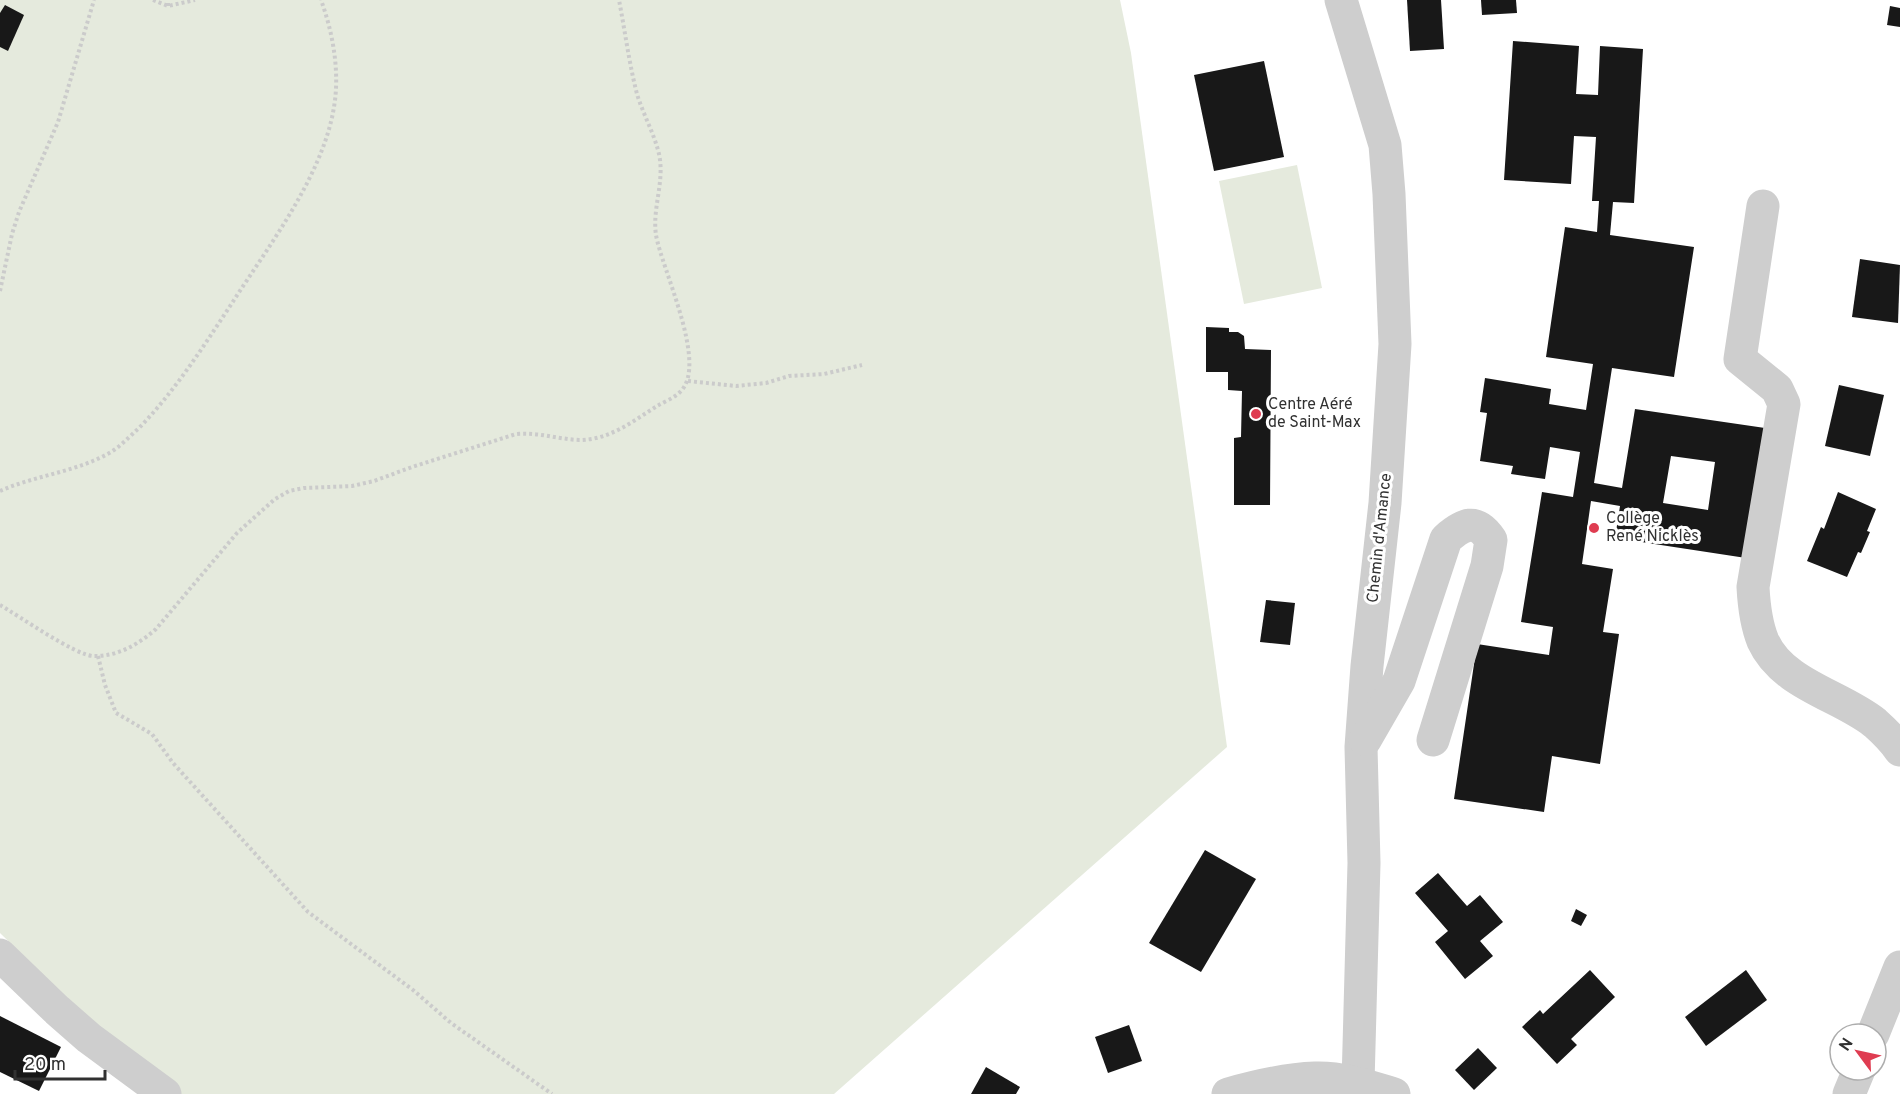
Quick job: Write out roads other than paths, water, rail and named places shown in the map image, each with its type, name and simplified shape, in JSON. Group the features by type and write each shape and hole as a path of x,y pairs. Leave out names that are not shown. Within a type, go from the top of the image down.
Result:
{"street":[{"name":"Chemin d'Amance","path":"1341,0 1385,145 1395,344 1385,503 1367,666 1361,747 1364,863 1358,1083"},
{"path":"1763,206 1740,359 1777,389 1784,404 1752,587 1755,615 1764,643 1781,666 1802,681 1874,722 1898,741"},
{"path":"1361,747 1399,681 1446,539 1461,526 1474,525 1485,531 1491,540 1487,566 1433,740"},
{"path":"0,955 88,1038 165,1094"},
{"path":"1879,1022 1900,967"},
{"path":"1228,1094 1250,1087 1317,1078 1358,1083 1394,1094"}],"place":[{"name":"Centre Aéré de Saint-Max","path":"1256,414"},
{"name":"Collège René Nicklès","path":"1594,528"}]}
